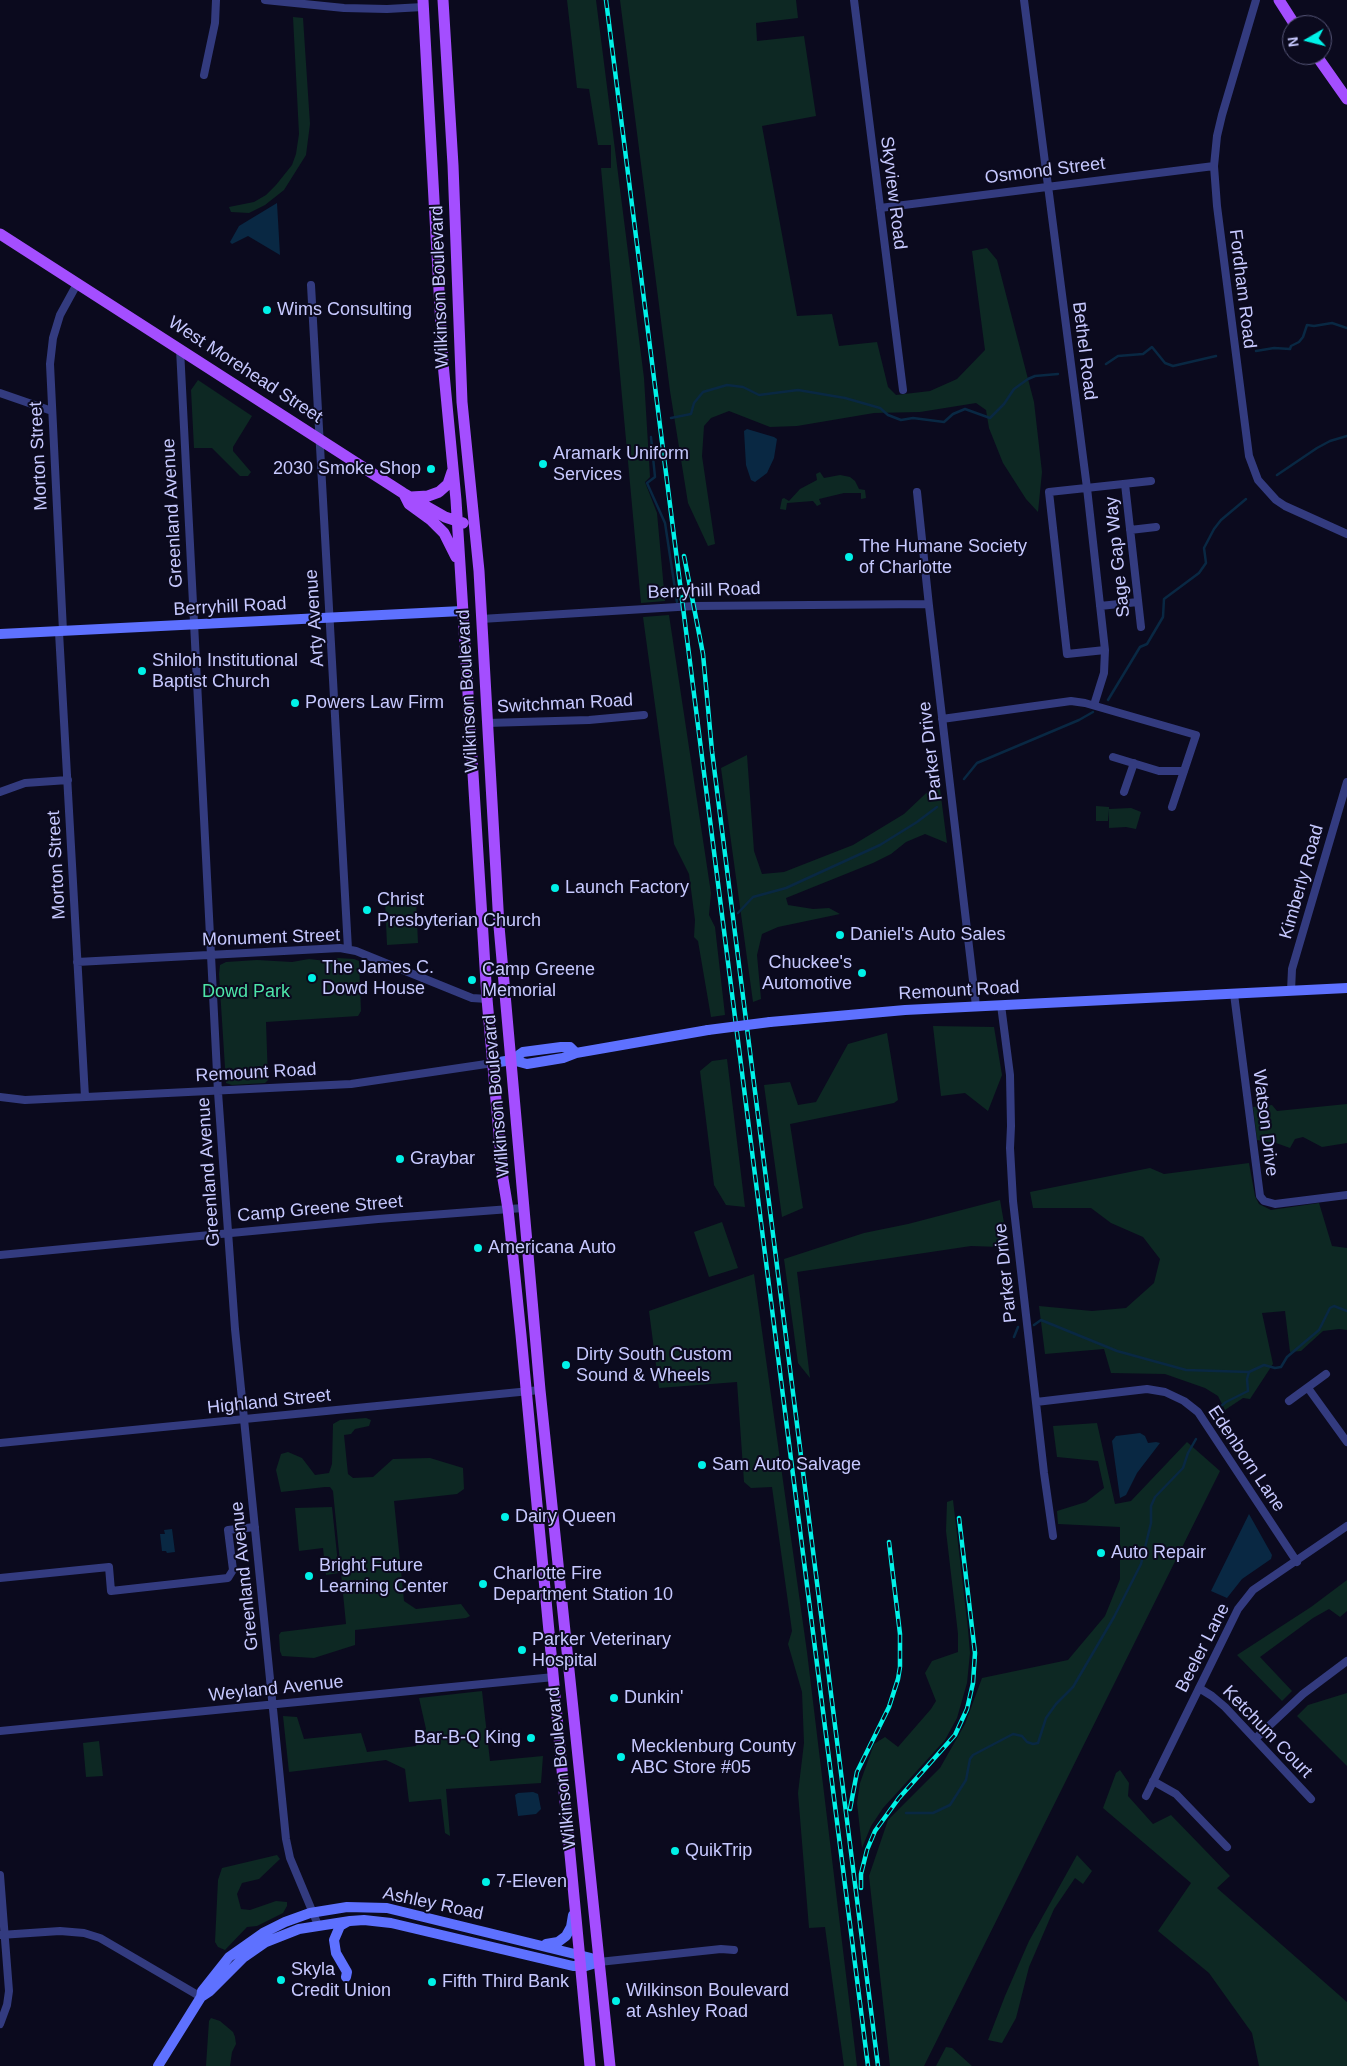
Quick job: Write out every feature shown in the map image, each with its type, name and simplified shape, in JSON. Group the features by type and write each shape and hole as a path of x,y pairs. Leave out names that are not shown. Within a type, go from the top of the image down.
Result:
{"main road":[{"name":"Wilkinson Boulevard","path":"443,0 453,165 462,394 475,523 498,907 540,1390 610,2066"},
{"path":"1279,0 1289,15"},
{"name":"Wilkinson Boulevard","path":"423,4 445,392 457,522 487,999 503,1179 527,1392 590,2066"},
{"path":"1323,65 1347,99"},
{"name":"West Morehead Street","path":"0,234 407,495 457,522 475,523"},
{"path":"452,460 452,477 444,488 431,495 407,495 409,504 435,524 446,538 455,555 460,576"},
{"path":"546,1593 561,1663 570,1675"},
{"path":"554,1677 560,1679 578,1768"}],"street":[{"path":"204,75 215,23 216,0"},
{"path":"265,0 344,8 387,9 423,4"},
{"name":"Skyview Road","path":"854,0 902,390"},
{"name":"Bethel Road","path":"1024,0 1087,488 1105,650 1104,672 1094,705"},
{"name":"Fordham Road","path":"1256,0 1222,115 1217,136 1214,166 1219,224 1244,416 1253,468 1258,480 1276,500 1285,506 1347,534"},
{"name":"Osmond Street","path":"880,208 1214,166"},
{"name":"Morton Street","path":"77,284 60,315 53,338 50,364 68,780 85,1097"},
{"name":"Arty Avenue","path":"311,285 348,949"},
{"name":"Greenland Avenue","path":"180,349 218,1092 227,1232 286,1842 290,1858 318,1925"},
{"path":"0,394 52,411"},
{"path":"1105,650 1067,654 1049,492 1151,481"},
{"name":"Sage Gap Way","path":"1125,484 1141,627"},
{"name":"Parker Drive","path":"918,492 928,604 976,1006"},
{"path":"1130,530 1156,527"},
{"path":"1100,606 1138,602"},
{"name":"Berryhill Road","path":"481,619 694,606 928,604"},
{"name":"Berryhill Road","path":"0,634 462,611"},
{"path":"942,719 1063,702 1078,702 1196,735 1172,807"},
{"name":"Switchman Road","path":"487,723 589,720 644,715"},
{"path":"1113,758 1160,771 1184,771"},
{"path":"1124,792 1134,764"},
{"path":"0,792 25,783 68,780"},
{"name":"Kimberly Road","path":"1291,991 1292,969 1347,782"},
{"name":"Monument Street","path":"77,962 212,954 348,949 418,975 472,998 487,999"},
{"name":"Remount Road","path":"0,1097 25,1100 351,1084 512,1060 528,1064 563,1058 576,1053 708,1030 770,1022 905,1010 1347,988"},
{"name":"Watson Drive","path":"1234,994 1260,1196 1264,1201 1276,1204 1347,1195"},
{"name":"Parker Drive","path":"1001,1006 1010,1075 1010,1148 1013,1201 1053,1536"},
{"name":"Camp Greene Street","path":"0,1255 227,1232 523,1208"},
{"path":"1289,1401 1326,1374"},
{"path":"1308,1388 1347,1442"},
{"name":"Edenborn Lane","path":"1036,1402 1147,1389 1165,1392 1184,1401 1198,1412 1297,1562"},
{"name":"Highland Street","path":"0,1443 540,1390"},
{"name":"Beeler Lane","path":"1146,1796 1238,1609 1254,1590 1347,1526"},
{"path":"0,1578 109,1567 111,1591 228,1578 233,1570 228,1530 255,1527"},
{"path":"1254,1738 1303,1694 1347,1661"},
{"name":"Weyland Avenue","path":"0,1731 554,1677"},
{"name":"Ketchum Court","path":"1199,1688 1217,1699 1311,1799"},
{"path":"1154,1781 1176,1794 1227,1847"},
{"path":"0,1875 2,1935 9,1991 0,2024"},
{"name":"Ashley Road","path":"158,2066 201,1997 202,1990 217,1971 243,1946 282,1923 312,1912 353,1906 387,1908 532,1943 581,1961"},
{"path":"532,1943 551,1944 563,1939 570,1930 575,1908"},
{"path":"346,1977 347,1972 338,1956 334,1940 340,1926 350,1921"},
{"name":"Ashley Road","path":"201,1997 210,1991 243,1958 259,1946 288,1932 318,1925 350,1921 374,1921 391,1924 562,1964 581,1961 599,1962 720,1949 734,1950"},
{"path":"2,1935 60,1931 84,1933 100,1938 201,1997"}],"green space":[{"path":"567,0 596,0 644,378 650,477 645,482 657,513 665,601 641,603 601,168 611,168 611,145 598,145 589,89 577,88"},
{"path":"620,0 796,0 798,18 756,23 757,41 804,36 816,116 762,126 797,316 832,314 839,346 877,342 888,387 896,395 930,391 957,379 985,350 972,251 987,248 997,260 1034,402 1042,472 1038,512 1026,499 1003,463 989,428 986,410 976,403 920,412 874,413 797,426 770,427 729,411 711,418 704,426 702,456 715,544 708,546 688,503 670,391"},
{"path":"293,17 303,18 310,124 306,155 284,190 265,205 249,213 231,212 229,207 254,202 266,195 292,165 296,154 299,134"},
{"path":"198,380 252,416 233,447 233,451 251,472 248,476 240,476 212,448 194,448 191,390"},
{"path":"820,472 824,478 840,475 850,477 855,481 859,489 865,490 866,498 861,499 861,493 844,493 819,499 821,504 817,506 813,501 787,503 786,510 780,509 782,499 784,498 789,501 800,489 817,480 816,474"},
{"path":"669,615 711,893 709,915 715,927 725,1015 711,1017 698,941 694,937 695,920 689,874 674,844 643,617"},
{"path":"747,755 754,851 762,874 784,872 853,845 904,814 939,781 947,843 925,834 906,842 891,854 873,863 786,898 788,905 813,909 829,908 840,914 778,927 762,934 757,955 761,999 753,1002 721,768"},
{"path":"1096,806 1109,807 1109,809 1131,808 1141,812 1136,829 1126,827 1109,828 1109,810 1108,821 1096,821"},
{"path":"416,899 418,943 387,945 385,901"},
{"name":"Dowd Park","path":"337,958 359,961 361,1011 358,1016 266,1022 268,1080 265,1083 232,1085 226,1083 220,965 226,962 257,960 292,962 309,959 326,961"},
{"path":"933,1026 994,1027 1002,1075 988,1111 965,1093 941,1096"},
{"path":"887,1033 898,1100 894,1103 790,1124 803,1208 782,1217 764,1085 790,1082 798,1105 816,1102 848,1044"},
{"path":"727,1059 745,1207 726,1205 714,1185 700,1071 712,1061"},
{"path":"1347,1104 1347,1143 1322,1147 1303,1137 1295,1139 1290,1148 1276,1143 1257,1140 1253,1107 1272,1105 1277,1111"},
{"path":"1249,1163 1255,1196 1259,1204 1271,1210 1319,1203 1332,1246 1347,1248 1347,1330 1323,1331 1301,1351 1290,1352 1285,1311 1262,1313 1273,1364 1250,1399 1243,1398 1225,1410 1218,1396 1205,1388 1165,1374 1111,1373 1104,1349 1045,1354 1039,1306 1092,1311 1126,1308 1154,1283 1160,1259 1143,1237 1111,1223 1091,1208 1033,1208 1030,1192 1150,1168 1164,1174"},
{"path":"1000,1200 1007,1240 1001,1247 971,1246 797,1272 810,1378 798,1363 784,1259 864,1233 908,1224"},
{"path":"722,1222 738,1268 709,1277 694,1232"},
{"path":"754,1274 807,1652 857,2066 844,2066 825,1927 809,1928 798,1793 804,1743 802,1692 788,1644 792,1631 772,1487 751,1488 744,1482 737,1382 659,1388 649,1311"},
{"path":"366,1418 371,1420 369,1426 355,1429 351,1434 344,1435 348,1474 353,1478 373,1477 393,1459 430,1458 463,1468 464,1489 457,1494 394,1501 404,1601 416,1609 461,1604 470,1616 466,1618 355,1630 355,1645 314,1658 282,1656 279,1635 281,1632 346,1624 333,1491 330,1487 325,1487 281,1492 276,1470 281,1454 288,1452 302,1458 315,1475 329,1473 332,1464 333,1424 340,1420"},
{"path":"1097,1423 1115,1504 1131,1501 1187,1442 1220,1471 924,2066 890,2066 869,1876 888,1820 940,1768 965,1724 982,1678 1068,1660 1105,1616 1120,1579 1120,1527 1058,1524 1057,1511 1086,1502 1104,1488 1098,1461 1057,1457 1053,1426"},
{"path":"953,1500 970,1653 967,1683 957,1718 945,1740 883,1808 871,1826 862,1848 857,1803 860,1783 874,1744 885,1737 898,1747 936,1701 925,1673 932,1661 958,1652 958,1634 946,1531 947,1502"},
{"path":"332,1507 339,1573 326,1575 323,1548 299,1551 295,1508"},
{"path":"1347,1580 1347,1611 1340,1617 1329,1609 1313,1618 1260,1657 1292,1691 1282,1701 1237,1655 1311,1607"},
{"path":"482,1691 490,1761 543,1756 541,1783 446,1789 450,1836 445,1833 441,1799 409,1802 405,1769 386,1760 289,1772 283,1716 297,1717 304,1739 361,1733 367,1752 416,1746 426,1729 419,1698"},
{"path":"1347,1693 1347,1766 1297,1716 1308,1705"},
{"path":"99,1741 103,1776 86,1777 83,1743"},
{"path":"1120,1770 1129,1783 1128,1796 1153,1824 1171,1815 1230,1876 1217,1888 1347,2002 1347,2066 1259,2066 1252,2033 1209,1973 1158,1931 1191,1883 1103,1808 1116,1773"},
{"path":"277,1855 280,1859 259,1879 242,1883 237,1894 241,1909 250,1910 276,1901 287,1902 283,1913 257,1926 247,1927 225,1950 218,1947 215,1942 218,1880 222,1868"},
{"path":"1077,1855 1092,1871 1083,1884 1075,1878 1054,1909 1029,1967 1016,2018 1002,2043 988,2040 1029,1941"},
{"path":"211,2018 220,2021 233,2032 235,2037 236,2044 232,2052 230,2066 206,2066 209,2021"},
{"path":"946,2047 952,2048 972,2066 936,2066"}],"water":[{"path":"277,203 280,255 248,236 232,244 230,242 239,226"},
{"path":"747,429 777,439 774,458 767,473 755,482 751,480 746,465 744,431"},
{"path":"1140,1433 1145,1436 1148,1443 1160,1443 1137,1473 1126,1495 1120,1498 1112,1441 1116,1436"},
{"path":"1249,1514 1272,1555 1271,1559 1242,1579 1227,1598 1211,1591"},
{"path":"172,1529 175,1552 167,1553 162,1551 160,1534 165,1534 164,1530"},
{"path":"533,1792 538,1794 541,1809 536,1814 518,1816 515,1795"}],"waterway":[{"path":"1256,351 1274,348 1290,349 1291,346 1299,342 1303,337 1307,325 1314,326 1332,323 1347,328"},
{"path":"1106,364 1118,356 1143,354 1152,347 1165,363 1173,366 1216,356"},
{"path":"671,418 691,414 694,403 703,392 727,385 743,387 759,395 798,390 845,398 880,408 888,415 901,420 913,418 944,422 953,414 965,409 990,418 1004,404 1014,389 1028,379 1035,376 1058,374"},
{"path":"1277,475 1317,448 1330,441 1347,436"},
{"path":"651,437 655,477 647,483 665,523 677,602"},
{"path":"1108,700 1140,647 1147,644 1163,617 1164,599 1199,573 1206,563 1204,548 1214,529 1221,520 1246,499"},
{"path":"964,779 977,763 1079,720 1093,712"},
{"path":"738,913 753,897 786,888 880,845 937,807"},
{"path":"1034,1325 1041,1320 1117,1351 1186,1370 1249,1372 1264,1365 1275,1368 1281,1367 1287,1357 1319,1330 1330,1308 1334,1306 1347,1311"},
{"path":"1014,1337 1018,1327"},
{"path":"1216,1410 1226,1402 1248,1391 1247,1379 1249,1372"},
{"path":"906,1813 933,1813 950,1805 966,1780 970,1759 973,1755 1013,1734 1022,1736 1027,1742 1038,1743 1046,1718 1056,1704 1073,1687 1114,1617 1141,1564 1151,1523 1151,1506 1155,1497 1183,1468 1188,1453 1196,1439"}],"railway":[{"path":"606,0 868,2066"},
{"path":"684,556 703,654 712,751 878,2066"},
{"path":"861,1888 861,1874 867,1850 875,1831 899,1798 955,1735 967,1709 973,1683 975,1653 959,1518"},
{"path":"850,1809 857,1772 889,1707 900,1667 900,1634 889,1542"}],"place":[{"name":"Wims Consulting","path":"267,310"},
{"name":"Aramark Uniform Services","path":"543,464"},
{"name":"2030 Smoke Shop","path":"431,469"},
{"name":"The Humane Society of Charlotte","path":"849,557"},
{"name":"Shiloh Institutional Baptist Church","path":"142,671"},
{"name":"Powers Law Firm","path":"295,703"},
{"name":"Launch Factory","path":"555,888"},
{"name":"Christ Presbyterian Church","path":"367,910"},
{"name":"Daniel's Auto Sales","path":"840,935"},
{"name":"Chuckee's Automotive","path":"862,973"},
{"name":"The James C. Dowd House","path":"312,978"},
{"name":"Camp Greene Memorial","path":"472,980"},
{"name":"Graybar","path":"400,1159"},
{"name":"Americana Auto","path":"478,1248"},
{"name":"Dirty South Custom Sound & Wheels","path":"566,1365"},
{"name":"Sam Auto Salvage","path":"702,1465"},
{"name":"Dairy Queen","path":"505,1517"},
{"name":"Auto Repair","path":"1101,1553"},
{"name":"Bright Future Learning Center","path":"309,1576"},
{"name":"Charlotte Fire Department Station 10","path":"483,1584"},
{"name":"Parker Veterinary Hospital","path":"522,1650"},
{"name":"Dunkin'","path":"614,1698"},
{"name":"Bar-B-Q King","path":"531,1738"},
{"name":"Mecklenburg County ABC Store #05","path":"621,1757"},
{"name":"QuikTrip","path":"675,1851"},
{"name":"7-Eleven","path":"486,1882"},
{"name":"Skyla Credit Union","path":"281,1980"},
{"name":"Fifth Third Bank","path":"432,1982"},
{"name":"Wilkinson Boulevard at Ashley Road","path":"616,2001"}]}
